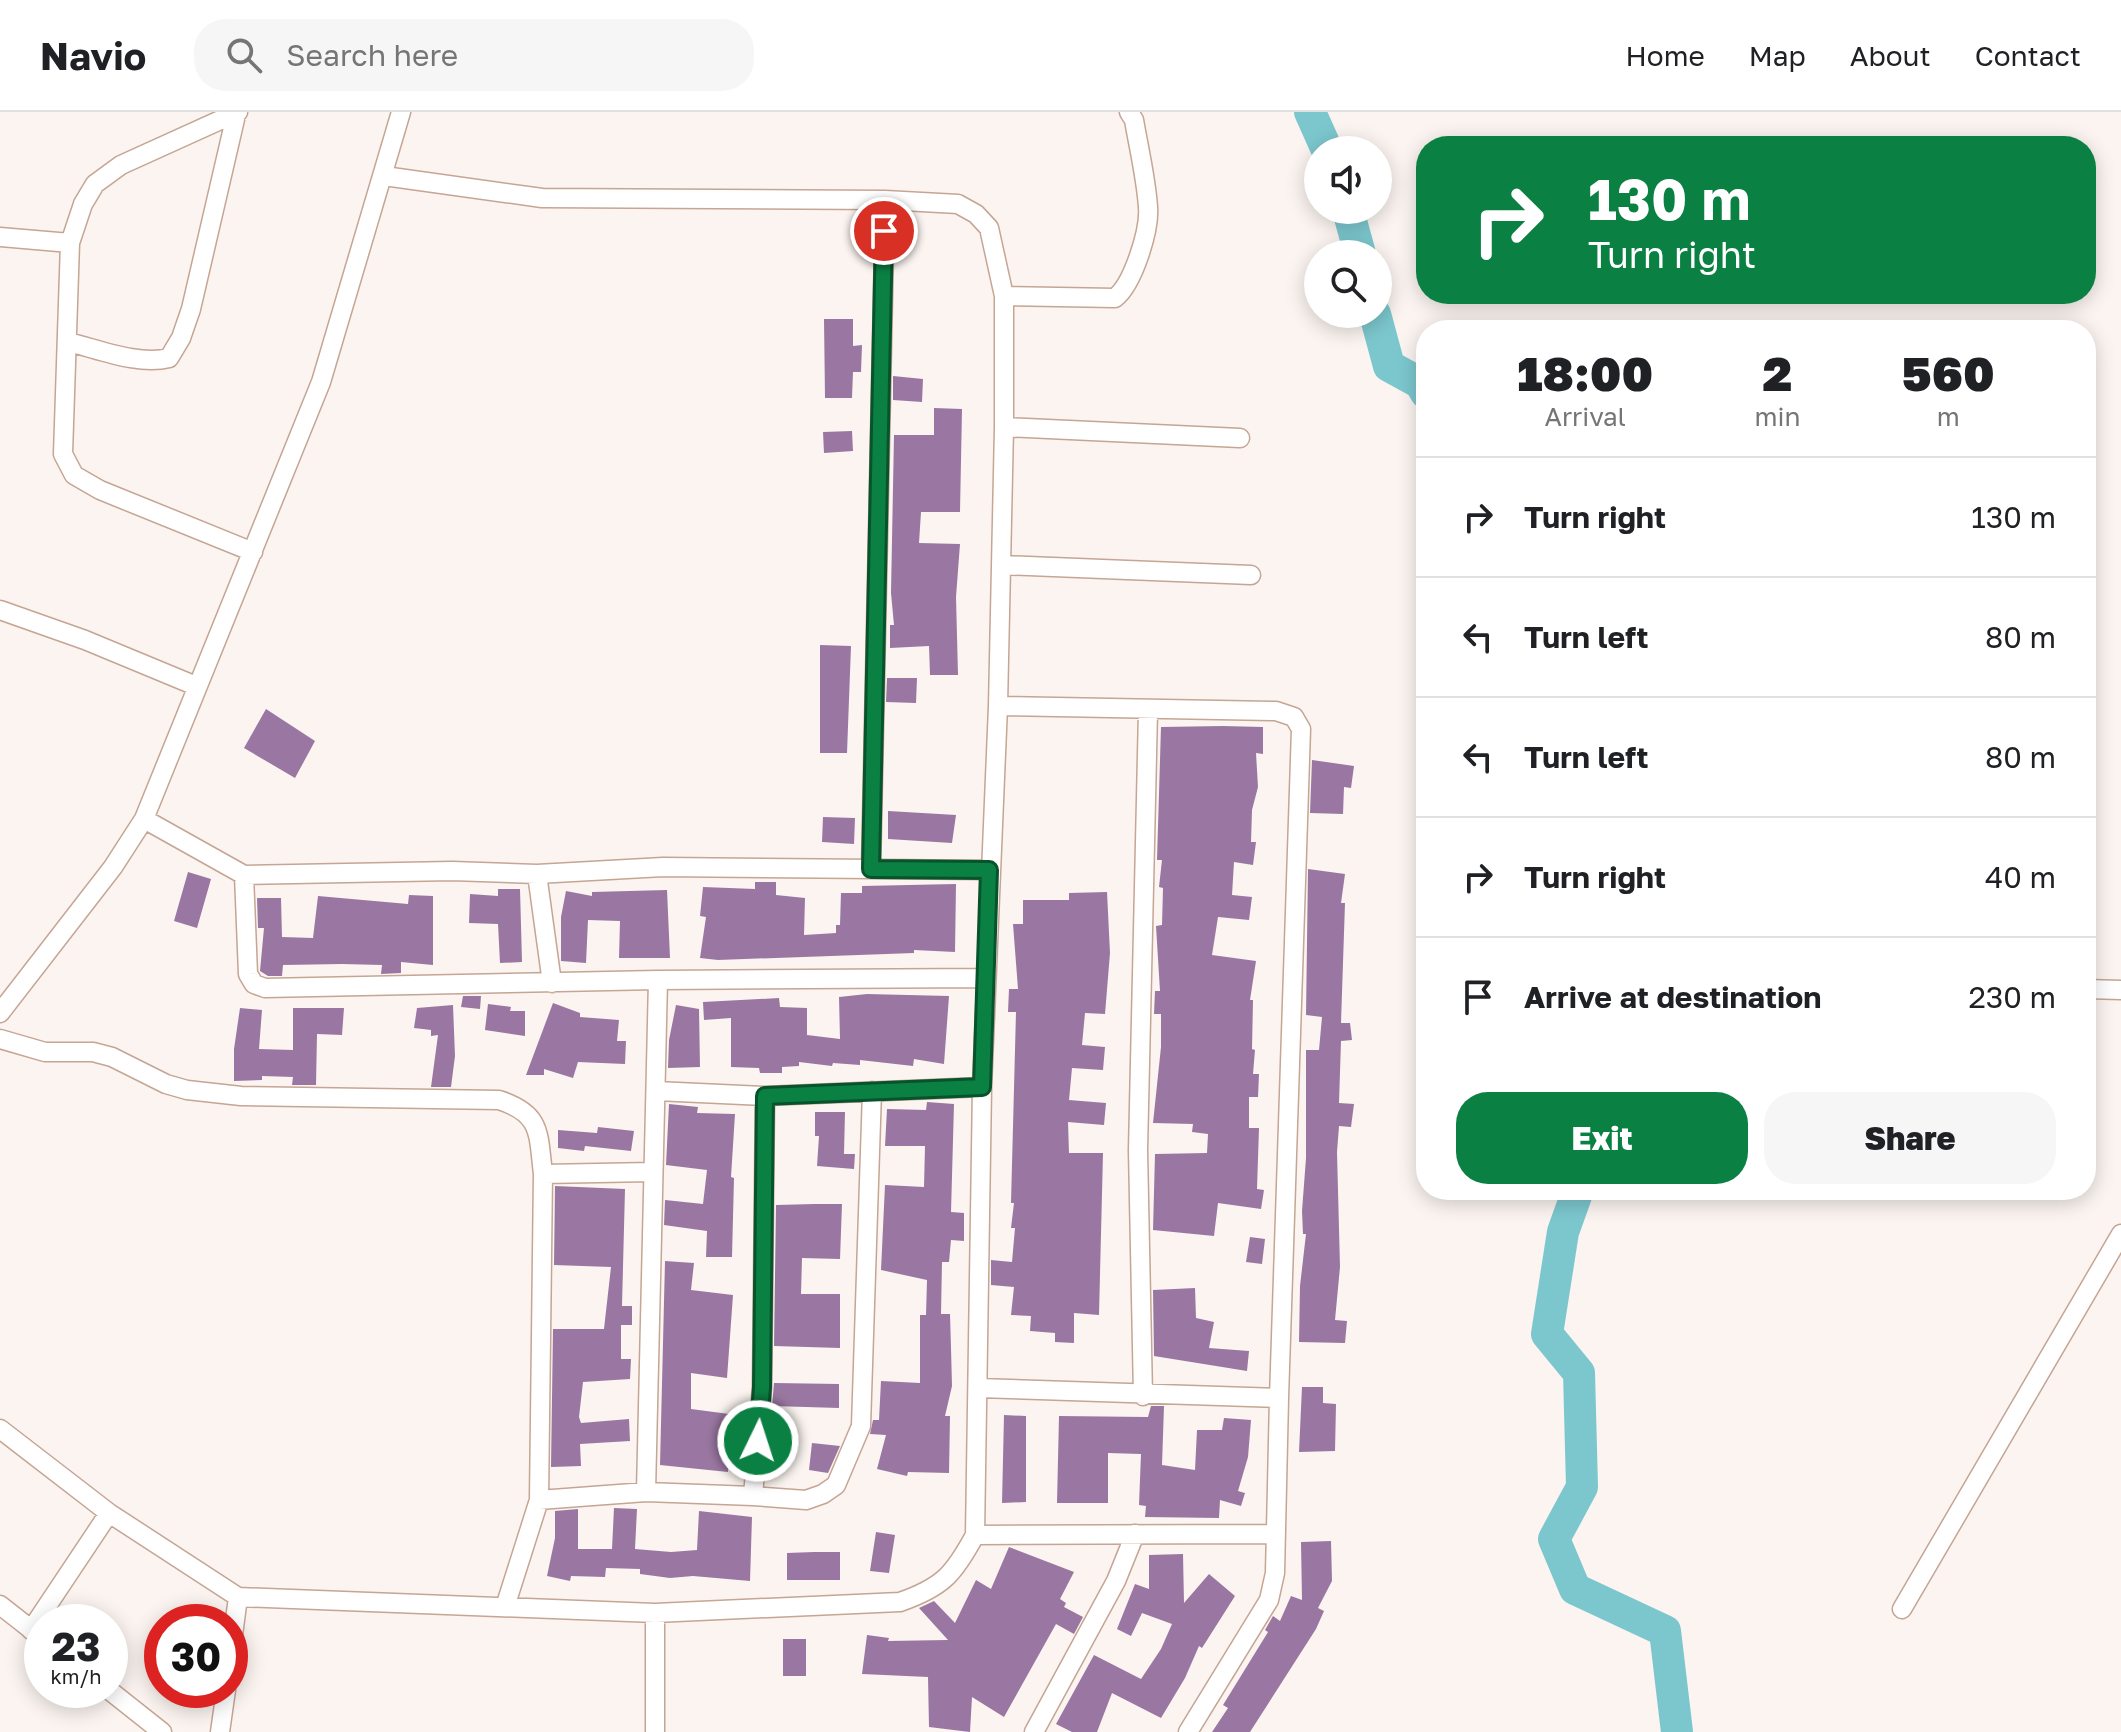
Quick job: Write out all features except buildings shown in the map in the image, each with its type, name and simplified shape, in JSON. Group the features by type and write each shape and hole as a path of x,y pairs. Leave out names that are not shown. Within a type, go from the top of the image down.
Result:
{"street":[{"path":"0,1013 113,867 144,819 321,382 401,112"},
{"path":"1004,296 1115,298 1126,289 1133,275 1149,210 1134,120 1129,112"},
{"path":"237,114 121,165 95,184 83,204 70,243 63,454 74,475 100,490 253,552"},
{"path":"68,342 140,359 169,358 181,338 191,309 237,114"},
{"path":"0,1429 109,1513 238,1597 655,1613 900,1602 929,1592 952,1575 975,1535 982,1087 998,706 1004,427 1004,296 989,228 976,214 958,204 885,200 542,198 384,176"},
{"path":"871,869 885,200"},
{"path":"0,237 70,243"},
{"path":"1004,427 1240,438"},
{"path":"1001,565 1251,575"},
{"path":"0,610 85,640 196,686"},
{"path":"998,706 1276,711 1294,717 1301,729 1275,1573 1269,1600 1188,1732"},
{"path":"1143,1396 1138,1150 1148,711"},
{"path":"144,819 244,875 452,871 537,874 663,867 989,870"},
{"path":"537,874 552,983"},
{"path":"244,875 248,974 254,984 265,988 658,980 985,978"},
{"path":"646,1492 658,980"},
{"path":"2096,989 2121,990"},
{"path":"0,1039 45,1052 93,1052 112,1057 166,1084 187,1090 241,1096 499,1100 520,1107 532,1116 538,1133 543,1174 539,1500 505,1607"},
{"path":"656,1091 765,1096 982,1087"},
{"path":"539,1500 646,1492 806,1500 836,1485 861,1426 872,1091"},
{"path":"753,1496 762,1387 765,1096"},
{"path":"543,1174 652,1172"},
{"path":"1902,1609 2121,1234"},
{"path":"979,1388 1143,1396 1279,1398"},
{"path":"54,1604 109,1513"},
{"path":"1034,1732 1116,1581 1135,1534"},
{"path":"975,1535 1275,1534"},
{"path":"237,1604 238,1597"},
{"path":"0,1605 24,1624"},
{"path":"655,1613 655,1732"},
{"path":"128,1705 162,1732"},
{"path":"220,1732 223,1708"}],"waterway":[{"path":"1310,112 1321,136"},
{"path":"1352,224 1356,240"},
{"path":"1379,328 1389,366 1416,381"},
{"path":"1574,1200 1563,1232 1547,1334 1579,1373 1582,1487 1554,1539 1575,1589 1665,1631 1677,1732"}],"route":[{"path":"758,1441 762,1387 765,1096 982,1087 989,870 871,869 884,231"}]}
